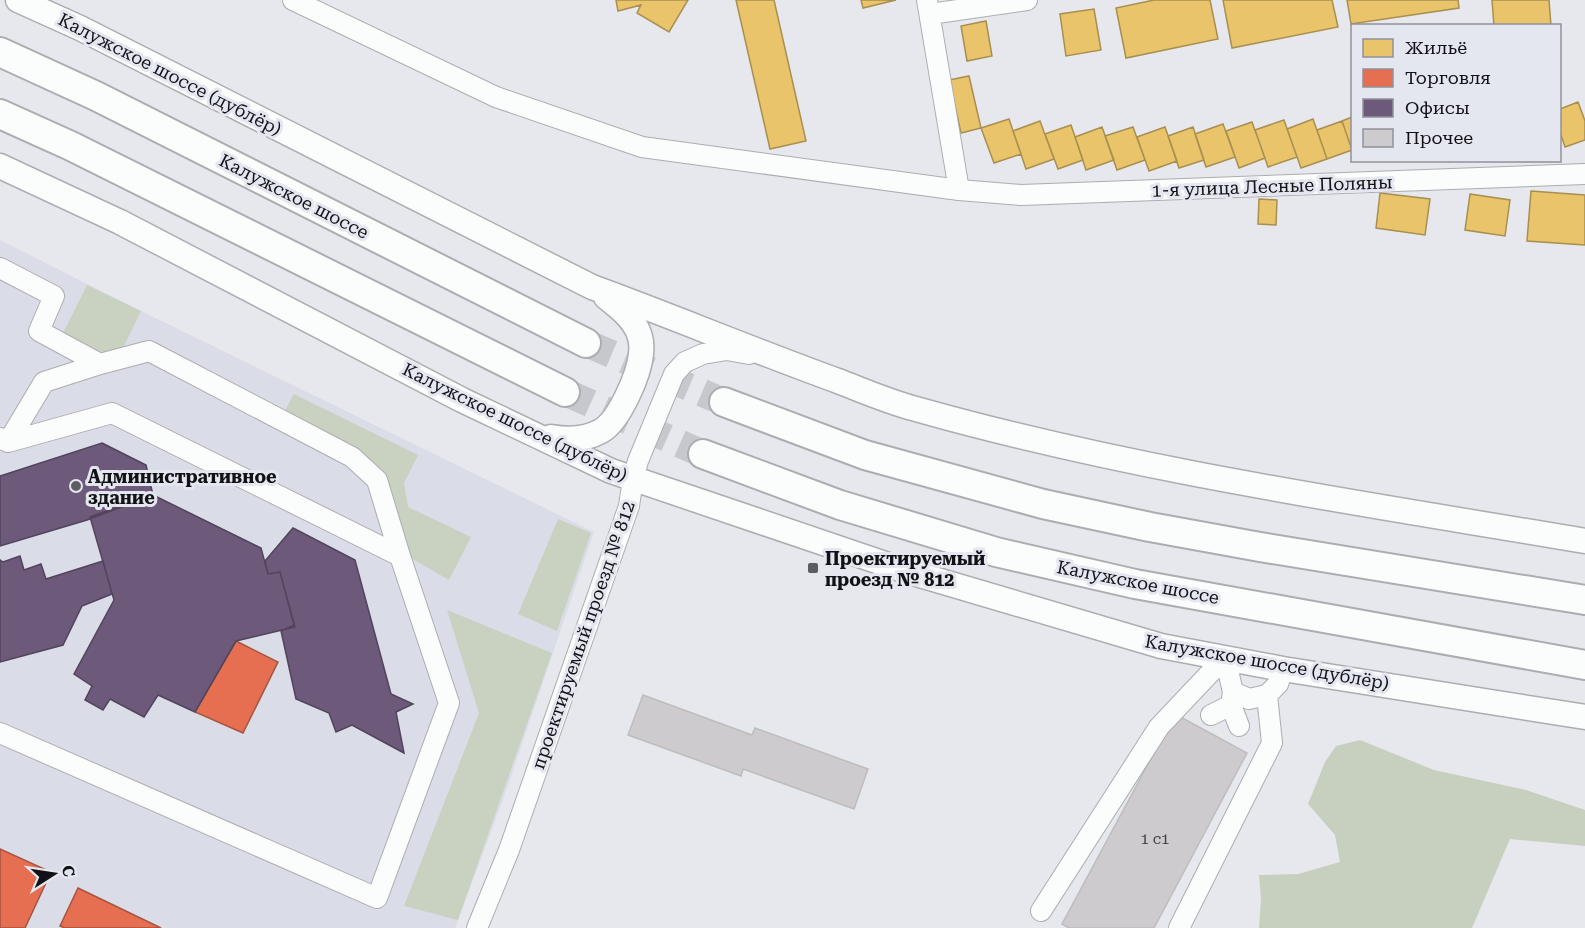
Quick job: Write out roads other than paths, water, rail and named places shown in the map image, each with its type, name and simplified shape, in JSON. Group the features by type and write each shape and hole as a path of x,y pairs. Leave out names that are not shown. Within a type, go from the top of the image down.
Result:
{"highway":[{"name":"Калужское шоссе","path":"0,52 96,96 586,343"},
{"path":"0,114 71,146 565,392"},
{"path":"724,402 865,455 1043,504 1250,545 1585,600"},
{"name":"Калужское шоссе","path":"703,454 840,506 996,552 1135,584 1585,665"}],"main road":[{"name":"Калужское шоссе (дублёр)","path":"18,0 80,28 592,287 772,358 913,409 1083,452 1229,480 1585,541"},
{"name":"Калужское шоссе (дублёр)","path":"0,166 120,222 462,400 611,471 633,479 903,570 1161,646 1283,669 1585,717"},
{"path":"536,434 560,439 583,439 603,430 620,411 635,376 641,355 641,343 637,330 625,312 592,287"}],"street":[{"name":"1-я улица Лесные Поляны","path":"293,0 496,97 642,147 959,190 1021,195 1585,174"},
{"path":"959,190 929,7 1027,0"},
{"path":"0,268 54,296 39,331 100,364"},
{"name":"проектируемый проезд № 812","path":"477,928 509,850 629,506 638,461 674,374 685,363 703,354 726,350 772,358"},
{"path":"0,733 377,898 449,703 377,480 352,457 149,351 44,382 4,440"},
{"path":"4,440 112,413 400,555"},
{"path":"1226,658 1232,699 1239,726"},
{"path":"1041,911 1159,727 1226,658"},
{"path":"1211,715 1232,699 1249,699 1267,695 1278,684 1283,669"},
{"path":"1179,928 1272,743 1267,695"}],"tunnel":[{"path":"586,343 724,402"},
{"path":"565,392 703,454"}],"place":[{"name":"Административное здание","path":"76,486"},
{"name":"Проектируемый проезд № 812","path":"813,568"}]}
